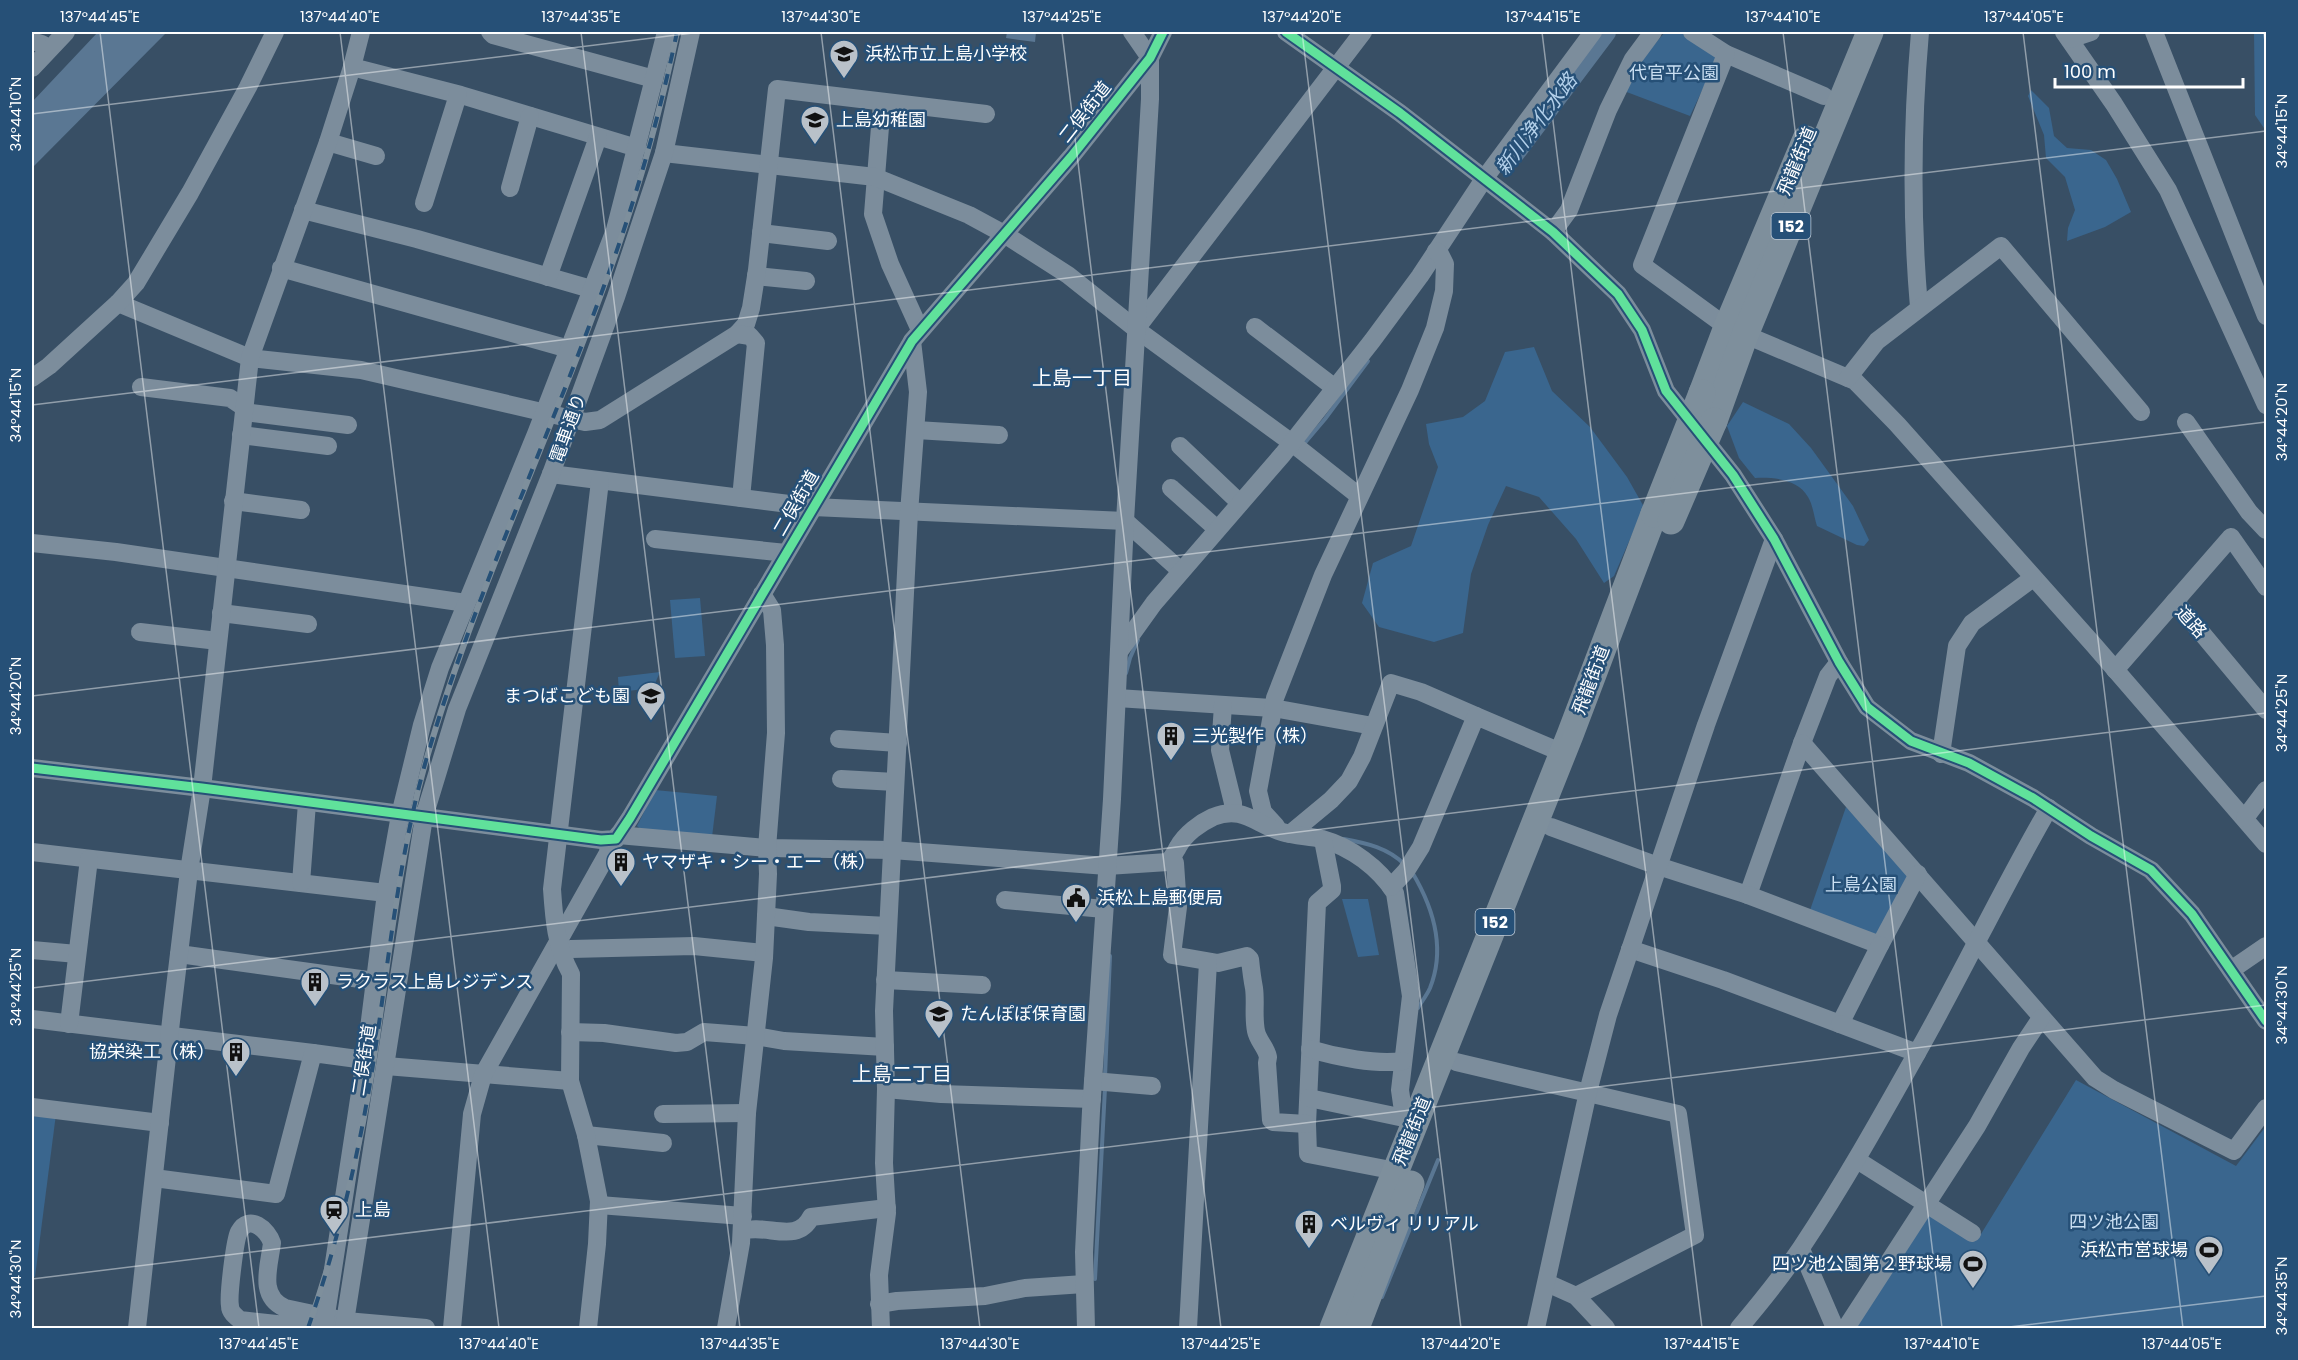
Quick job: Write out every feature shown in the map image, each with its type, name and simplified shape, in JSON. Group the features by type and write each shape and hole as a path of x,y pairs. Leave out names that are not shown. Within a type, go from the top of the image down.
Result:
{"highway":[{"name":"飛龍街道","path":"1333,1329 1396,1171 1409,1122 1563,753 1663,517 1714,421 1736,331 1850,32"},
{"name":"飛龍街道","path":"1356,1329 1456,1062 1551,827 1663,517 1702,393 1736,331 1870,32"}],"street":[{"path":"32,68 66,32"},
{"path":"32,378 49,366 118,303 136,283 172,225 248,87 275,32"},
{"path":"137,1329 179,954 202,788 250,358 328,142 361,32"},
{"path":"490,32 493,35 654,79"},
{"name":"電車通り","path":"400,815 422,725 440,668 545,411 615,230 666,32"},
{"name":"電車通り","path":"424,818 457,709 572,418 616,297 664,153 691,32"},
{"path":"1086,1329 1084,1284 1099,1086 1104,909 1113,865 1122,698 1120,649 1125,521 1150,99 1149,58 1132,32"},
{"name":"二俣街道","path":"453,1329 472,1114 483,1075 559,947 614,838 916,336 1071,157 1149,58 1163,32"},
{"path":"1286,32 1400,113 1553,232 1618,294 1642,330 1666,391 1733,475 1774,539 1839,662 1867,707 1911,741 1969,763 2151,870 2192,914 2266,1021"},
{"path":"1136,329 1363,32"},
{"path":"1120,649 1130,633 1217,529 1296,446 1335,388 1420,276 1440,257 1593,32"},
{"path":"1553,232 1569,210 1608,110 1633,59 1653,32"},
{"path":"1692,32 1726,54 1824,96"},
{"path":"1919,307 1914,251 1913,116 1920,32"},
{"path":"2091,32 2067,35 2168,190 2262,384 2266,405"},
{"path":"2154,32 2266,316"},
{"path":"1726,54 1642,265 1736,331 1855,381 1897,424 2266,844"},
{"path":"352,67 458,95 637,148"},
{"path":"118,303 250,358 361,370 585,422 600,420 737,334 746,324 756,276 777,89 986,114"},
{"path":"424,203 458,95"},
{"path":"881,1329 879,1275 887,1208 884,1163 885,980 909,513 918,392 916,336 873,214 882,102"},
{"path":"510,188 530,116"},
{"path":"548,277 598,137"},
{"path":"328,142 376,156"},
{"path":"664,153 875,177 969,215 1004,234 1068,275 1136,329 1296,446 1359,496"},
{"path":"303,210 417,239 591,289"},
{"path":"761,234 828,241"},
{"path":"1848,378 1877,341 2001,246 2141,412"},
{"path":"1287,833 1269,821 1263,812 1258,791 1275,698 1323,575 1410,390 1435,328 1444,291 1440,257"},
{"path":"281,268 569,349"},
{"path":"756,276 806,281"},
{"path":"1255,327 1335,388"},
{"path":"737,334 750,336 756,343 741,498"},
{"path":"141,387 230,398 244,410 348,425"},
{"path":"2186,422 2249,512 2266,530"},
{"path":"916,430 999,435"},
{"path":"241,435 328,446"},
{"path":"1180,446 1240,503"},
{"path":"550,474 813,507 1125,521 1181,571"},
{"path":"588,1329 599,1205 586,1135 570,1082 571,974 559,947 552,889 600,481"},
{"path":"1171,488 1217,529"},
{"path":"233,501 300,510"},
{"path":"2175,601 2231,537 2266,587"},
{"path":"655,539 786,554"},
{"path":"1536,1329 1588,1092 1608,1015 1706,725 1774,539"},
{"path":"32,543 116,552 466,603"},
{"path":"1941,754 1957,646 1972,623 2033,578"},
{"path":"726,1329 742,1224 747,1113 764,953 767,848 774,764 776,691 772,610 762,594"},
{"name":"道路","path":"2115,670 2175,601 2266,710"},
{"path":"221,613 308,624"},
{"path":"140,632 218,641"},
{"path":"1748,896 1828,676 1839,662"},
{"path":"1287,833 1331,800 1350,781 1362,758 1392,683 1421,692 1563,753"},
{"path":"1122,698 1273,708 1373,726"},
{"path":"1223,705 1220,750 1233,803 1233,813"},
{"path":"1391,887 1408,868 1421,847 1476,716"},
{"path":"839,739 898,743"},
{"path":"1802,743 1914,880 2038,1023 2096,1078 2114,1090 2234,1151 2266,1108"},
{"path":"32,768 558,835 767,848 892,850 1113,865 1163,864 1172,858 1179,845 1197,826 1213,817 1233,813 1244,814 1269,828 1323,840 1350,849 1375,870 1395,893 1411,996 1400,1090 1409,1122 1309,1098"},
{"path":"841,779 896,782"},
{"path":"2245,818 2266,790"},
{"path":"301,882 307,803"},
{"path":"1739,1329 1801,1249 1857,1160 2049,808"},
{"name":"二俣街道","path":"325,1323 365,1060 386,893 400,815"},
{"name":"二俣街道","path":"345,1325 424,818"},
{"path":"1551,827 1880,945"},
{"path":"1323,840 1332,890 1317,903 1307,1125 1308,1154 1396,1171"},
{"path":"32,852 189,872 301,882 386,893"},
{"path":"1172,858 1175,863 1178,907 1172,956 1224,963 1247,956 1250,959 1256,1030 1260,1044 1268,1057 1270,1120 1307,1125"},
{"path":"69,1024 89,859"},
{"path":"1840,1024 1914,880"},
{"path":"1005,900 1104,909"},
{"path":"766,916 809,922 888,926"},
{"path":"559,947 571,949 694,946 764,953"},
{"path":"2230,970 2266,946"},
{"path":"1630,949 1723,980 1917,1053"},
{"path":"32,950 77,954"},
{"path":"179,954 375,981"},
{"path":"1188,1329 1208,962"},
{"path":"885,980 982,985"},
{"path":"32,1019 365,1060"},
{"path":"1846,1329 1977,1126 2038,1023"},
{"path":"570,1032 604,1033 676,1043 687,1042 704,1032 756,1036 784,1041 885,1047"},
{"path":"1310,1049 1382,1063 1402,1061"},
{"path":"154,1178 276,1194 313,1053"},
{"path":"1456,1062 1678,1114 1695,1235 1576,1296"},
{"path":"386,1066 570,1082"},
{"path":"886,1089 941,1094 1099,1086 1152,1086"},
{"path":"32,1107 160,1123"},
{"path":"663,1114 747,1113"},
{"path":"586,1135 663,1143"},
{"path":"1857,1160 1972,1233"},
{"path":"599,1205 792,1232 802,1229 811,1217 887,1208"},
{"path":"325,1323 285,1308 273,1300 267,1287 272,1243 270,1237 259,1225 250,1223 242,1227 237,1237 230,1292 230,1307 237,1324 295,1326 325,1323 426,1329"},
{"path":"1801,1249 1835,1329"},
{"path":"1547,1283 1576,1296 1606,1329"},
{"path":"879,1304 985,1296 1025,1288 1084,1284"}],"green space":[{"name":"代官平公園","path":"1665,32 1680,32 1714,54 1716,61 1690,116 1624,91 1637,65"},
{"path":"2254,32 2266,32 2266,131 2255,115"},
{"path":"2031,90 2049,108 2054,136 2067,148 2091,150 2106,160 2131,212 2105,227 2067,241 2068,228 2075,210 2065,177 2046,158 2044,135 2028,96"},
{"path":"1534,347 1552,391 1590,427 1627,477 1644,507 1614,576 1604,583 1576,539 1539,497 1506,486 1488,525 1471,574 1463,633 1434,642 1379,627 1362,603 1373,563 1411,546 1438,467 1429,444 1426,424 1463,417 1485,401 1505,352"},
{"path":"1743,402 1789,424 1811,448 1853,506 1869,540 1864,546 1857,545 1817,526 1810,500 1798,486 1784,480 1755,478 1739,458 1727,426"},
{"path":"700,598 705,656 675,658 670,600"},
{"path":"660,672 653,688 619,692 618,677"},
{"path":"655,790 717,796 712,837 644,832 637,826"},
{"name":"上島公園","path":"1846,807 1910,875 1881,936 1809,913"},
{"path":"1342,899 1368,899 1379,955 1358,957"},
{"name":"四ツ池公園","path":"2076,1080 2236,1166 2266,1126 2266,1328 1853,1328 1933,1206 1981,1234"},
{"path":"32,1110 56,1114 35,1277 32,1276"}],"shaded area":[{"path":"98,32 167,32 32,168 32,102"},
{"path":"1007,32 1036,32 1035,42 1006,38"}],"waterway":[{"name":"新川浄化水路","path":"1513,154 1605,32"},
{"path":"1303,445 1368,361"},
{"path":"1126,673 1138,640"},
{"path":"1344,839 1384,850 1405,865"},
{"path":"1412,872 1426,899 1437,943 1435,973 1429,991 1418,1008"},
{"path":"1105,1077 1110,956"},
{"path":"1095,1279 1105,1088"},
{"path":"1382,1297 1438,1160"}],"railway":[{"path":"308,1328 346,1201 360,1137 400,878 425,764 487,583 582,346 615,255 645,160 677,32"}],"cycle path":[{"path":"32,768 601,840 616,839 912,341 1071,157 1150,58 1163,32"},
{"path":"1286,32 1400,113 1553,232 1618,294 1642,330 1666,391 1733,475 1774,539 1839,662 1867,707 1911,741 1969,763 2033,798 2091,836 2151,870 2192,914 2266,1021"}],"place":[{"name":"浜松市立上島小学校","path":"844,80"},
{"name":"上島幼稚園","path":"815,146"},
{"name":"まつばこども園","path":"651,722"},
{"name":"三光製作（株）","path":"1171,762"},
{"name":"ヤマザキ・シー・エー（株）","path":"621,888"},
{"name":"浜松上島郵便局","path":"1076,924"},
{"name":"ラクラス上島レジデンス","path":"315,1008"},
{"name":"たんぽぽ保育園","path":"939,1040"},
{"name":"協栄染工（株）","path":"236,1078"},
{"name":"上島","path":"334,1236"},
{"name":"ベルヴィ リリアル","path":"1309,1250"},
{"name":"浜松市営球場","path":"2209,1276"},
{"name":"四ツ池公園第２野球場","path":"1973,1290"}],"district":[{"name":"上島一丁目","path":"1082,378"},
{"name":"上島二丁目","path":"902,1074"}]}
